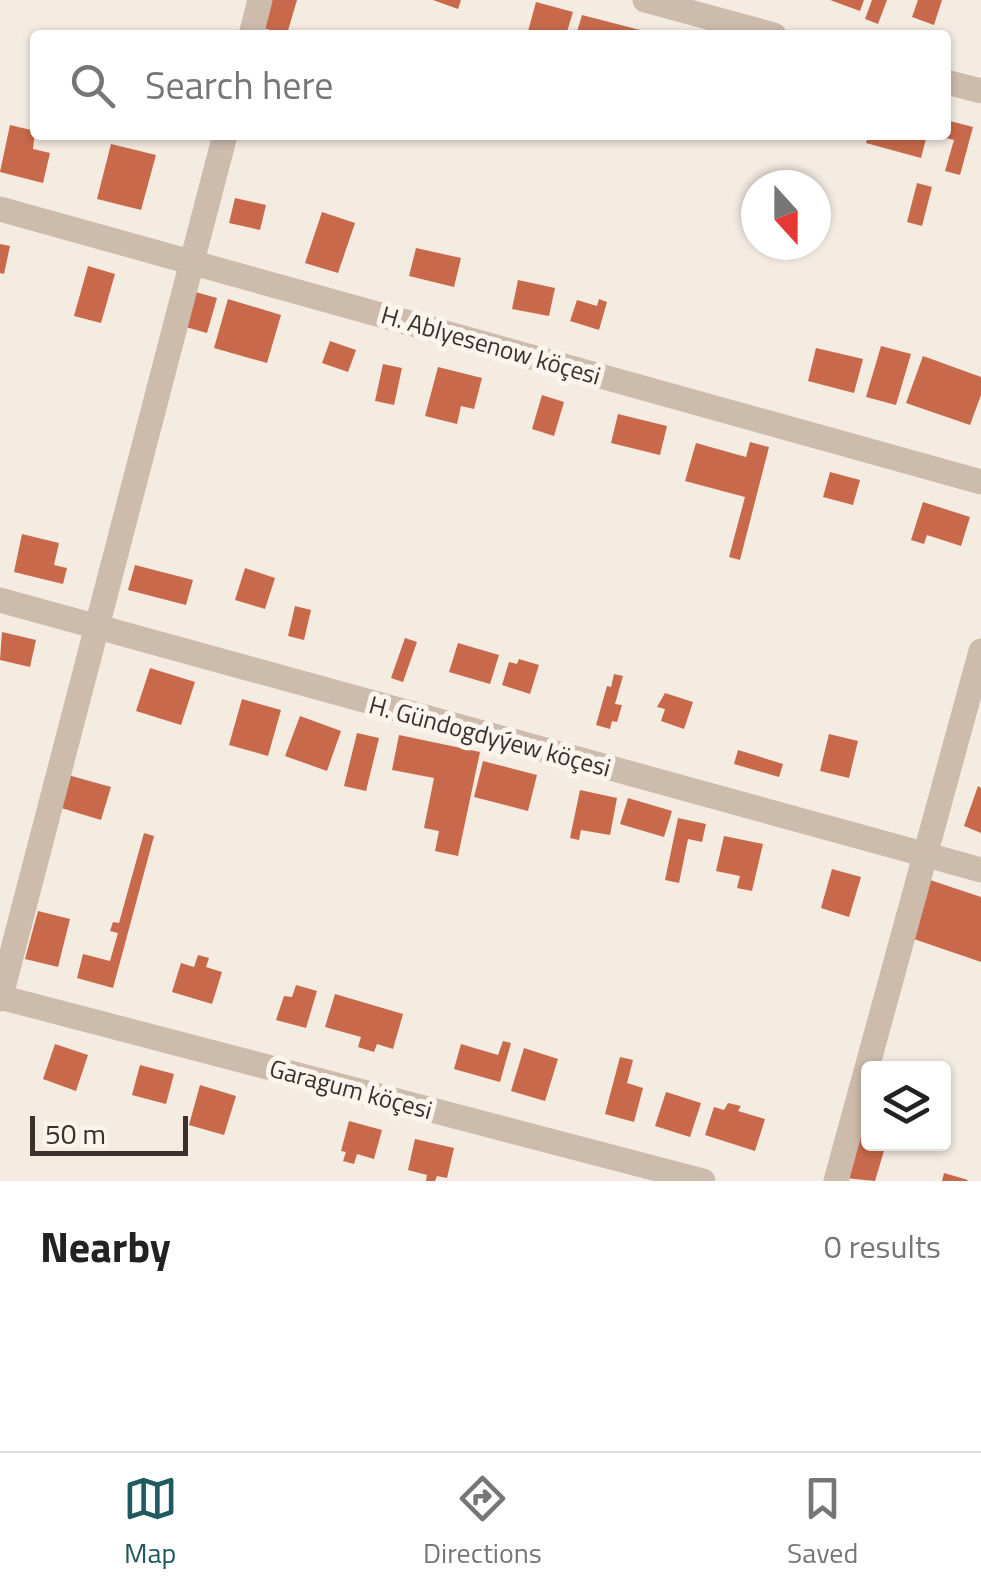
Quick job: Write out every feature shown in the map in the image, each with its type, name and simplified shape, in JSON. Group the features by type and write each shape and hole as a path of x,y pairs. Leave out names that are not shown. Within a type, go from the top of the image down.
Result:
{"street":[{"path":"252,30 260,0"},
{"path":"646,0 756,30"},
{"path":"951,83 981,92"},
{"path":"0,998 225,140"},
{"name":"H. Ablyesenow köçesi","path":"0,210 981,482"},
{"name":"H. Gündogdyýew köçesi","path":"0,600 981,870"},
{"path":"836,1181 981,650"},
{"name":"Garagum köçesi","path":"0,998 703,1181"}],"building":[{"path":"270,0 297,0 288,30 262,28"},
{"path":"433,0 461,0 458,9"},
{"path":"830,0 864,0 860,11"},
{"path":"872,0 887,0 878,24 865,19"},
{"path":"918,0 942,0 934,25 912,17"},
{"path":"536,2 573,12 568,30 528,30"},
{"path":"582,15 640,30 578,30"},
{"path":"951,121 973,127 960,175 945,171 954,140"},
{"path":"10,125 30,130 33,149 50,153 43,183 0,172"},
{"path":"867,140 926,140 921,158 866,143"},
{"path":"111,144 156,155 141,210 97,199"},
{"path":"917,183 932,187 922,226 907,222"},
{"path":"235,198 266,205 260,230 229,223"},
{"path":"322,212 355,223 338,273 305,263"},
{"path":"0,244 10,246 4,274 0,273"},
{"path":"416,248 461,258 454,287 409,276"},
{"path":"88,266 115,274 101,323 74,316"},
{"path":"518,280 555,288 549,316 512,309"},
{"path":"192,291 217,298 207,333 182,326"},
{"path":"228,299 281,315 267,363 214,348"},
{"path":"599,299 607,302 599,330 570,321 577,300 597,306"},
{"path":"330,341 356,350 348,372 322,363"},
{"path":"881,346 911,354 896,405 866,397"},
{"path":"816,348 863,359 854,393 808,381"},
{"path":"923,356 981,377 981,395 970,425 906,403"},
{"path":"383,364 402,368 394,405 375,401"},
{"path":"438,367 482,378 474,409 461,406 457,424 425,416"},
{"path":"542,395 564,402 554,436 532,429"},
{"path":"618,414 667,426 660,455 611,443"},
{"path":"750,442 769,447 740,560 729,557 745,497 685,481 696,443 746,457"},
{"path":"830,472 860,480 853,505 823,497"},
{"path":"923,502 970,517 961,546 927,535 924,544 911,540"},
{"path":"22,534 59,543 54,565 67,568 63,584 14,572"},
{"path":"135,565 193,580 186,605 128,590"},
{"path":"245,568 275,578 265,609 235,600"},
{"path":"295,606 311,610 304,640 288,636"},
{"path":"2,632 36,640 30,667 0,660"},
{"path":"405,638 417,642 403,682 391,678"},
{"path":"458,643 499,655 490,684 449,672"},
{"path":"519,659 539,665 530,694 502,685 509,662 517,664"},
{"path":"150,668 195,682 181,725 136,711"},
{"path":"614,674 623,676 615,704 622,705 617,722 612,721 610,729 596,725"},
{"path":"665,693 693,702 684,729 661,721 665,709 657,707"},
{"path":"242,699 281,710 268,756 229,745"},
{"path":"300,716 341,731 327,771 285,756"},
{"path":"357,733 379,738 366,791 344,786"},
{"path":"829,734 858,741 849,778 820,771"},
{"path":"399,735 480,752 458,856 435,851 439,831 424,828 434,778 392,770"},
{"path":"738,750 783,764 779,777 734,764"},
{"path":"483,761 537,775 528,811 474,797"},
{"path":"68,775 111,787 101,820 58,807"},
{"path":"978,786 981,788 981,833 964,826"},
{"path":"580,790 617,798 610,835 581,830 579,840 570,838"},
{"path":"628,798 672,811 664,837 620,824"},
{"path":"678,818 706,824 702,842 688,839 679,883 665,880"},
{"path":"144,833 154,836 113,988 77,978 83,954 110,961 118,933 110,931 113,922 119,923"},
{"path":"724,836 763,844 752,891 737,888 740,876 716,871"},
{"path":"832,869 861,877 849,917 821,908"},
{"path":"930,880 981,897 981,962 911,938"},
{"path":"38,911 70,919 58,967 25,959"},
{"path":"198,955 209,958 206,967 222,972 212,1004 172,992 181,963 194,967"},
{"path":"296,985 317,991 306,1028 276,1020 284,996 292,997"},
{"path":"335,994 403,1014 393,1049 377,1044 374,1052 358,1047 361,1037 325,1027"},
{"path":"503,1041 511,1043 500,1082 454,1069 461,1044 498,1055"},
{"path":"55,1044 88,1055 76,1091 43,1079"},
{"path":"524,1048 558,1059 545,1101 511,1091"},
{"path":"620,1057 633,1060 627,1083 643,1088 634,1122 605,1114"},
{"path":"140,1065 174,1074 166,1104 132,1095"},
{"path":"200,1085 236,1096 224,1135 189,1125"},
{"path":"666,1092 701,1103 690,1137 655,1126"},
{"path":"728,1103 741,1106 738,1111 765,1119 755,1151 705,1135 714,1107 724,1110"},
{"path":"349,1121 382,1130 374,1159 357,1154 354,1164 343,1161 346,1152 341,1151"},
{"path":"861,1123 861,1151 884,1151 875,1181 845,1178"},
{"path":"415,1139 454,1148 447,1178 437,1176 435,1181 426,1181 427,1175 408,1170"},
{"path":"944,1173 968,1180 942,1181"}]}
